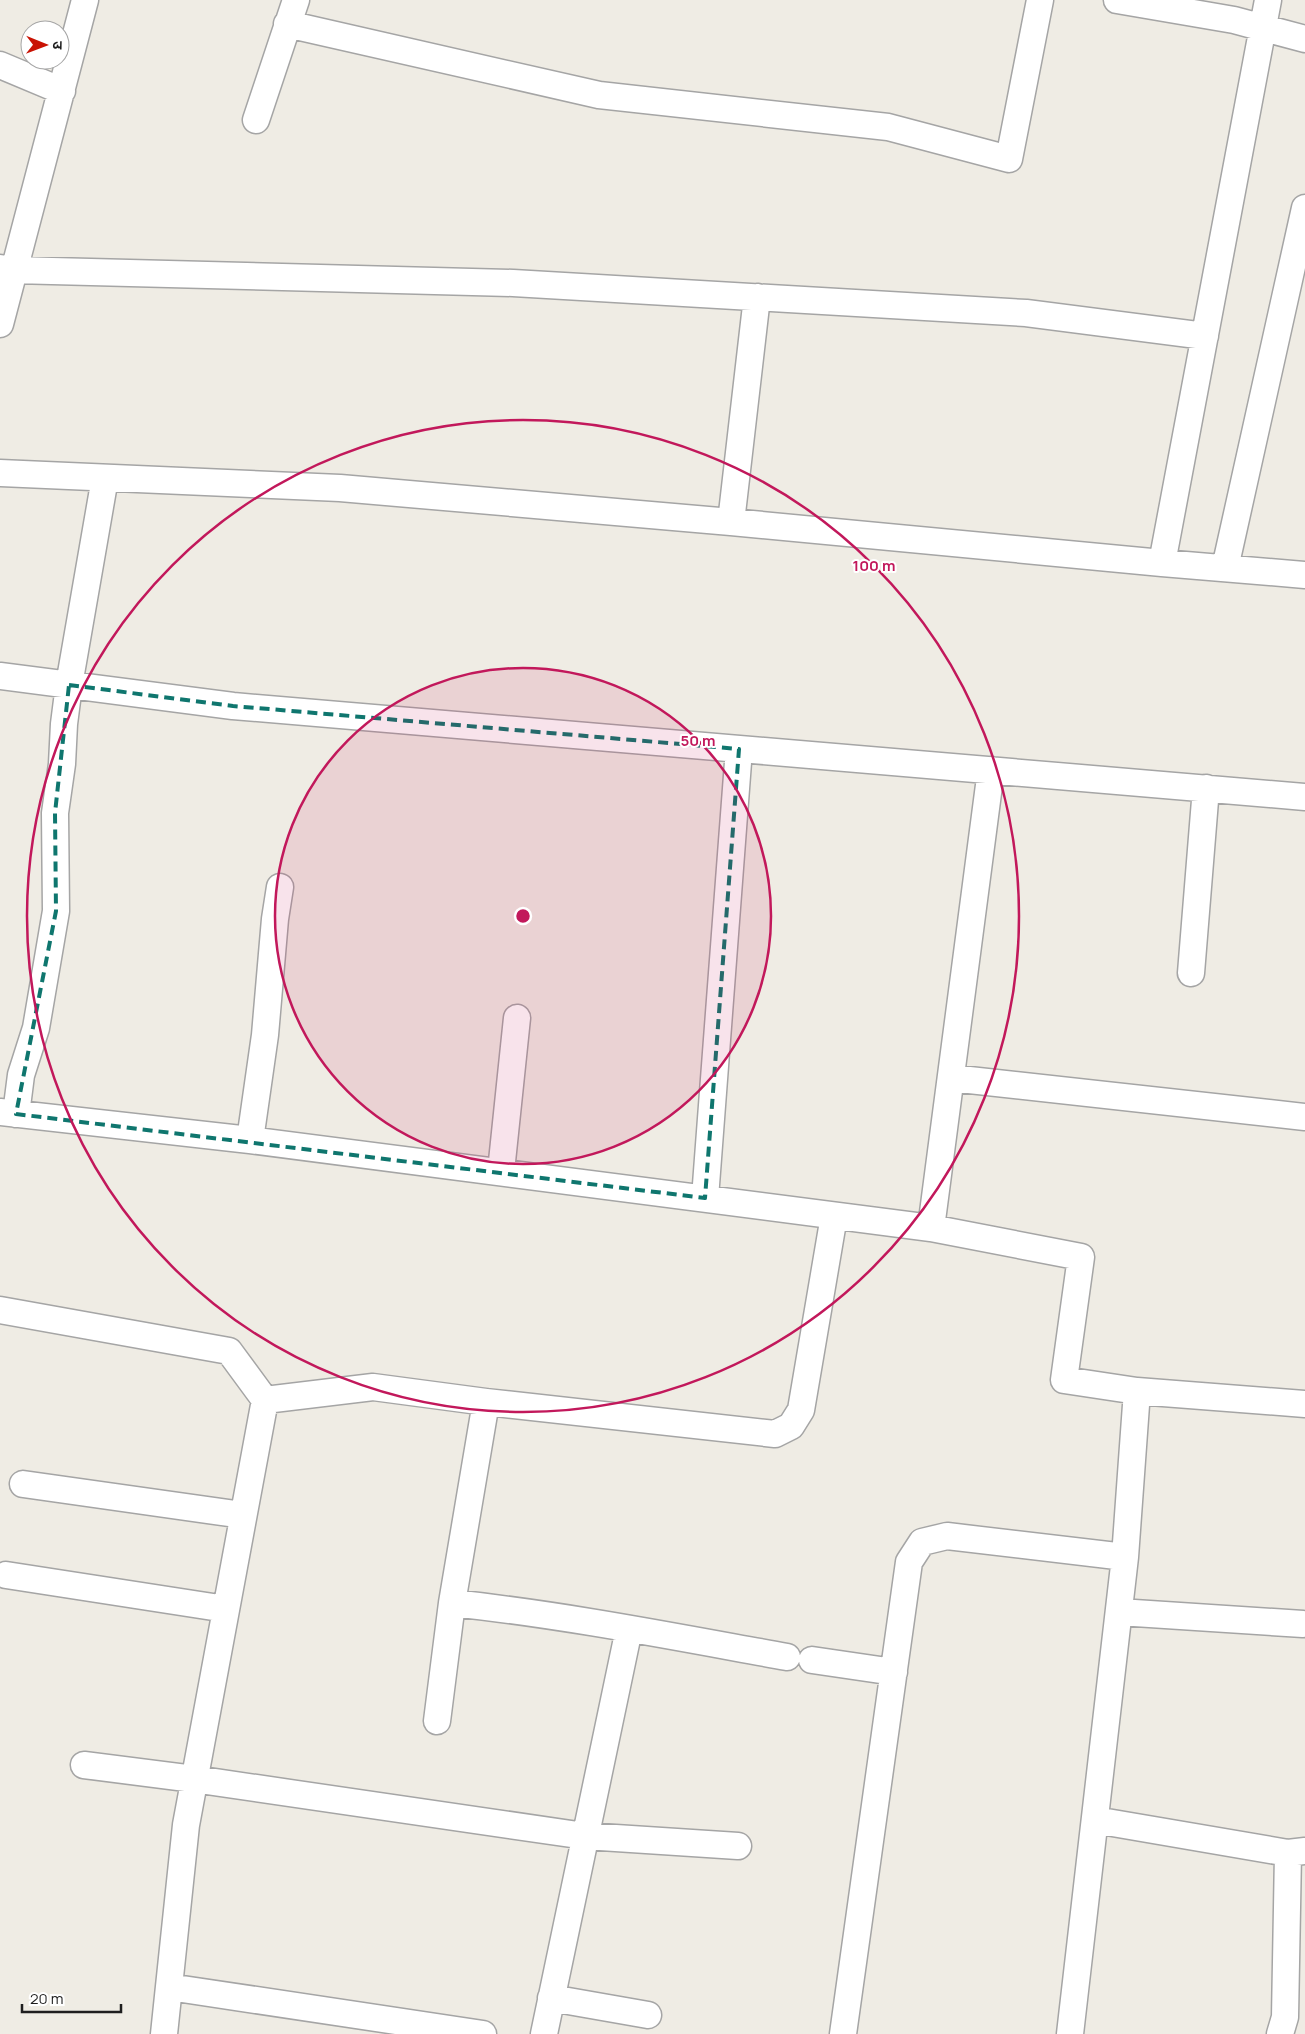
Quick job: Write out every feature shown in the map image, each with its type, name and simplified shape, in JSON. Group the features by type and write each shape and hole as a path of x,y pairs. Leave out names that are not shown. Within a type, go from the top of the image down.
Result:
{"street":[{"path":"0,324 6,269 62,91 86,0"},
{"path":"256,120 296,0"},
{"path":"288,24 599,96 888,127 1009,159 1040,0"},
{"path":"1117,0 1234,20 1305,39"},
{"path":"1162,563 1268,0"},
{"path":"0,65 62,91"},
{"path":"1225,568 1305,208"},
{"path":"6,269 514,283 1026,313 1205,336"},
{"path":"731,522 758,297"},
{"path":"0,473 340,488 1305,575"},
{"path":"105,478 68,684 62,764 55,813 56,911 36,1028 8,1113 501,1171 931,1228 1081,1257 1064,1380 1137,1391 1305,1404"},
{"path":"0,676 233,706 1305,797"},
{"path":"706,1198 739,748"},
{"path":"931,1228 991,770"},
{"path":"1191,973 1206,788"},
{"path":"250,1140 265,1036 275,919 280,887"},
{"path":"501,1171 517,1018"},
{"path":"951,1078 1305,1116"},
{"path":"264,1400 373,1387 486,1402 774,1434 791,1426 801,1410 834,1216"},
{"path":"0,1310 228,1351 264,1400 186,1825 164,2034"},
{"path":"1070,2034 1125,1557 1137,1391"},
{"path":"437,1721 452,1603 486,1402"},
{"path":"23,1484 243,1515"},
{"path":"843,2034 909,1562 922,1542 947,1536 1125,1557"},
{"path":"6,1576 226,1609"},
{"path":"452,1603 492,1607 894,1672"},
{"path":"1119,1612 1303,1624"},
{"path":"544,2034 629,1629"},
{"path":"84,1765 194,1779 585,1836 738,1846"},
{"path":"1095,1820 1296,1852 1285,2017 1280,2034"},
{"path":"169,1986 484,2034"},
{"path":"551,1998 648,2015"}],"highlighted area":[{"path":"69,685 233,706 739,749 705,1198 16,1114 56,911 55,813"}]}
